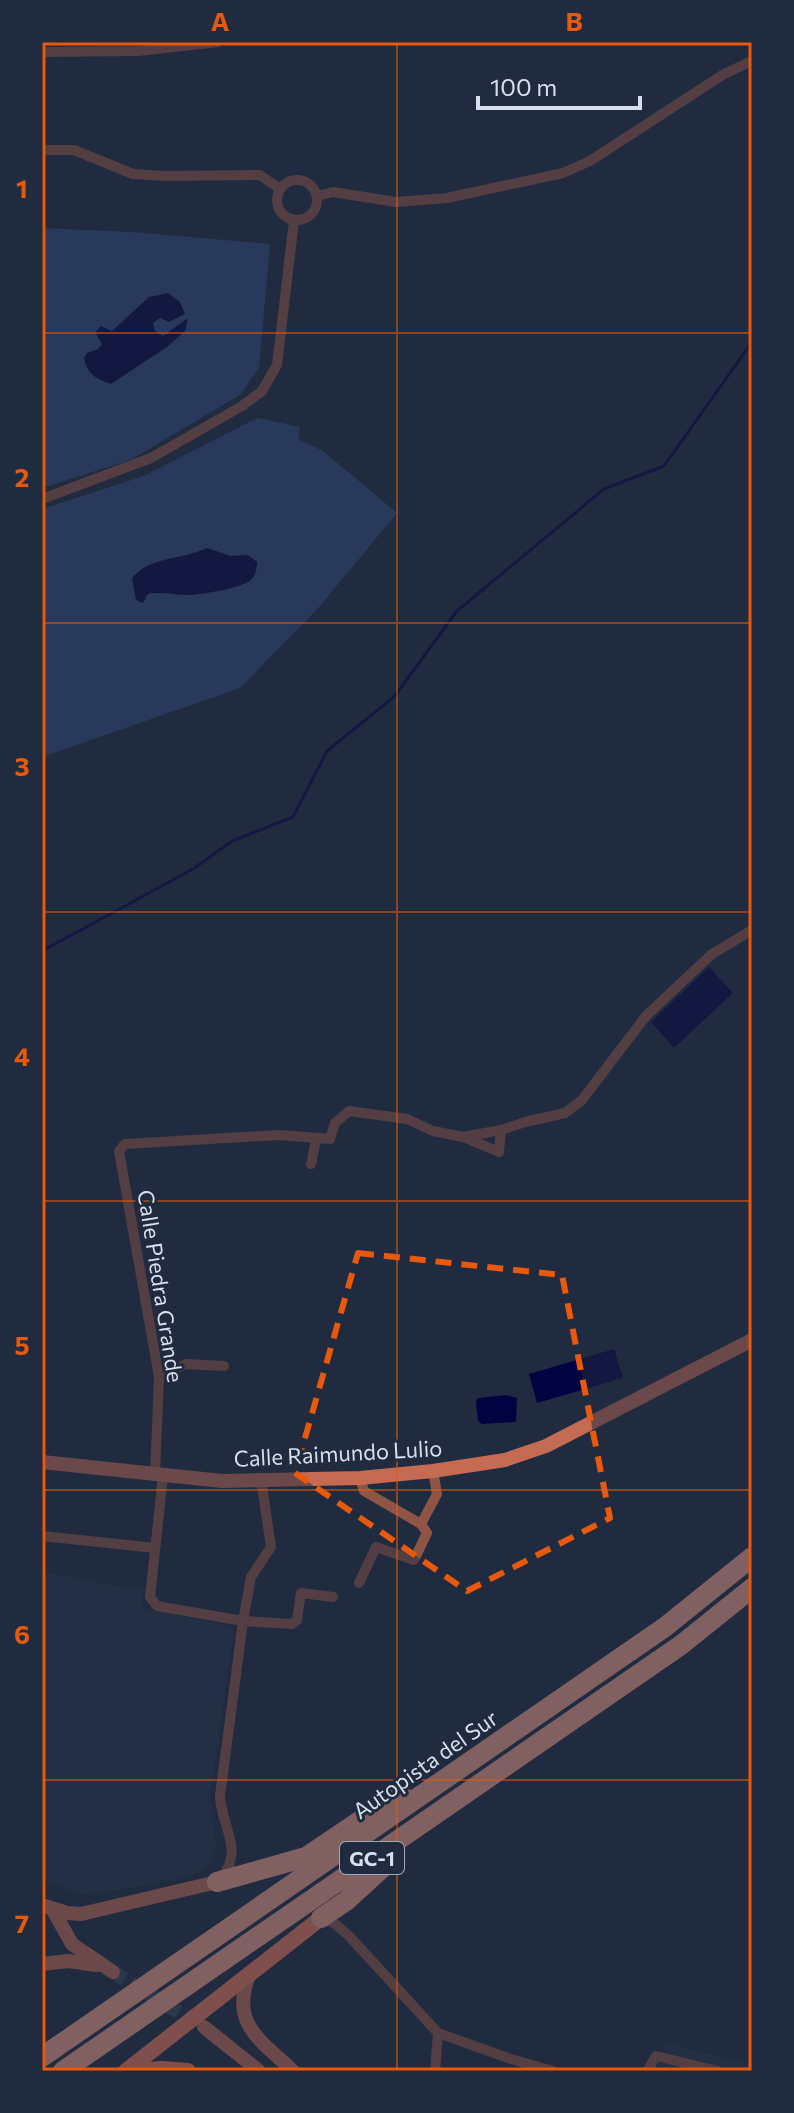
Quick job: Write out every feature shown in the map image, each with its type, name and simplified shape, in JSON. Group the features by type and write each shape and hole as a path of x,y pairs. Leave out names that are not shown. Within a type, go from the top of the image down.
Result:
{"highway":[{"name":"Autopista del Sur","path":"42,2055 665,1627 752,1557"},
{"name":"Autopista del Sur","path":"63,2071 681,1645 752,1588"},
{"path":"217,1882 306,1857 553,1692 665,1627"},
{"path":"321,1918 346,1901 374,1872 577,1729 681,1645"}],"main road":[{"path":"126,2071 321,1918"},
{"path":"133,2071 188,2071"}],"street":[{"path":"42,52 138,51 218,42"},
{"path":"317,196 333,192 396,202 447,198 563,173 590,161 724,74 751,61"},
{"path":"42,150 74,150 133,174 260,175 280,189"},
{"path":"291,181 310,185 317,196 317,204 309,217 294,221 286,218 276,205 280,189 291,181"},
{"path":"42,499 151,458 242,406 262,391 277,365 294,221"},
{"path":"463,1137 501,1130 565,1113 576,1107 646,1016 712,954 752,930"},
{"path":"311,1164 316,1140 330,1139 335,1123 349,1111 407,1119 433,1131 463,1137 499,1152 501,1130"},
{"name":"Calle Piedra Grande","path":"243,1621 157,1606 152,1602 159,1476 159,1377 119,1151 125,1144 248,1136 279,1135 316,1140"},
{"name":"Calle Raimundo Lulio","path":"42,1462 222,1481 360,1478 505,1460 546,1446 752,1340"},
{"path":"159,1377 186,1364 224,1366"},
{"path":"421,1524 437,1494 433,1471"},
{"path":"359,1583 376,1547 414,1560 427,1533 421,1524 364,1491 360,1478"},
{"path":"47,1907 81,1914 217,1882 228,1870 233,1851 221,1812 220,1796 232,1702 251,1577 271,1547 261,1479"},
{"path":"42,1536 155,1548"},
{"path":"243,1621 292,1624 297,1620 301,1593 333,1597"},
{"path":"346,1901 340,1914 349,1936"},
{"path":"42,1964 68,1961 109,1970 72,1944 47,1907"},
{"path":"321,1918 334,1923 349,1936 438,2033 553,2071"},
{"path":"251,1971 241,1997 243,2013 249,2027 293,2071"},
{"path":"204,2027 257,2070"},
{"path":"435,2071 438,2033"},
{"path":"647,2071 656,2056 718,2071"}],"highlighted area":[{"path":"358,1253 562,1275 610,1518 467,1591 295,1473"}],"shaded area":[{"path":"42,228 270,244 259,367 240,395 130,460 42,488"},
{"path":"168,293 180,302 185,314 169,322 160,318 153,323 155,331 163,336 188,318 185,331 167,347 111,384 93,375 84,358 102,344 95,332 101,326 112,331 149,297"},
{"path":"257,418 300,427 298,439 323,451 397,513 319,607 240,688 42,757 42,509 144,476"},
{"path":"207,548 231,556 248,555 257,562 254,576 239,586 201,594 153,593 148,594 143,603 136,600 132,578 139,571 157,562"},
{"path":"709,967 733,993 674,1048 651,1022"},
{"path":"614,1349 623,1378 537,1403 529,1374"},
{"path":"506,1395 517,1398 516,1422 482,1424 478,1421 478,1398"},
{"path":"42,1572 144,1591 141,1608 230,1626 234,1630 210,1796 216,1848 206,1867 188,1877 91,1895 42,1880"},
{"path":"667,2044 752,2064 752,2071 652,2071"}],"waterway":[{"path":"42,951 193,869 232,841 293,817 327,751 394,697 457,611 604,489 664,466 752,342"}],"tunnel":[{"path":"113,1972 198,2024"}]}
